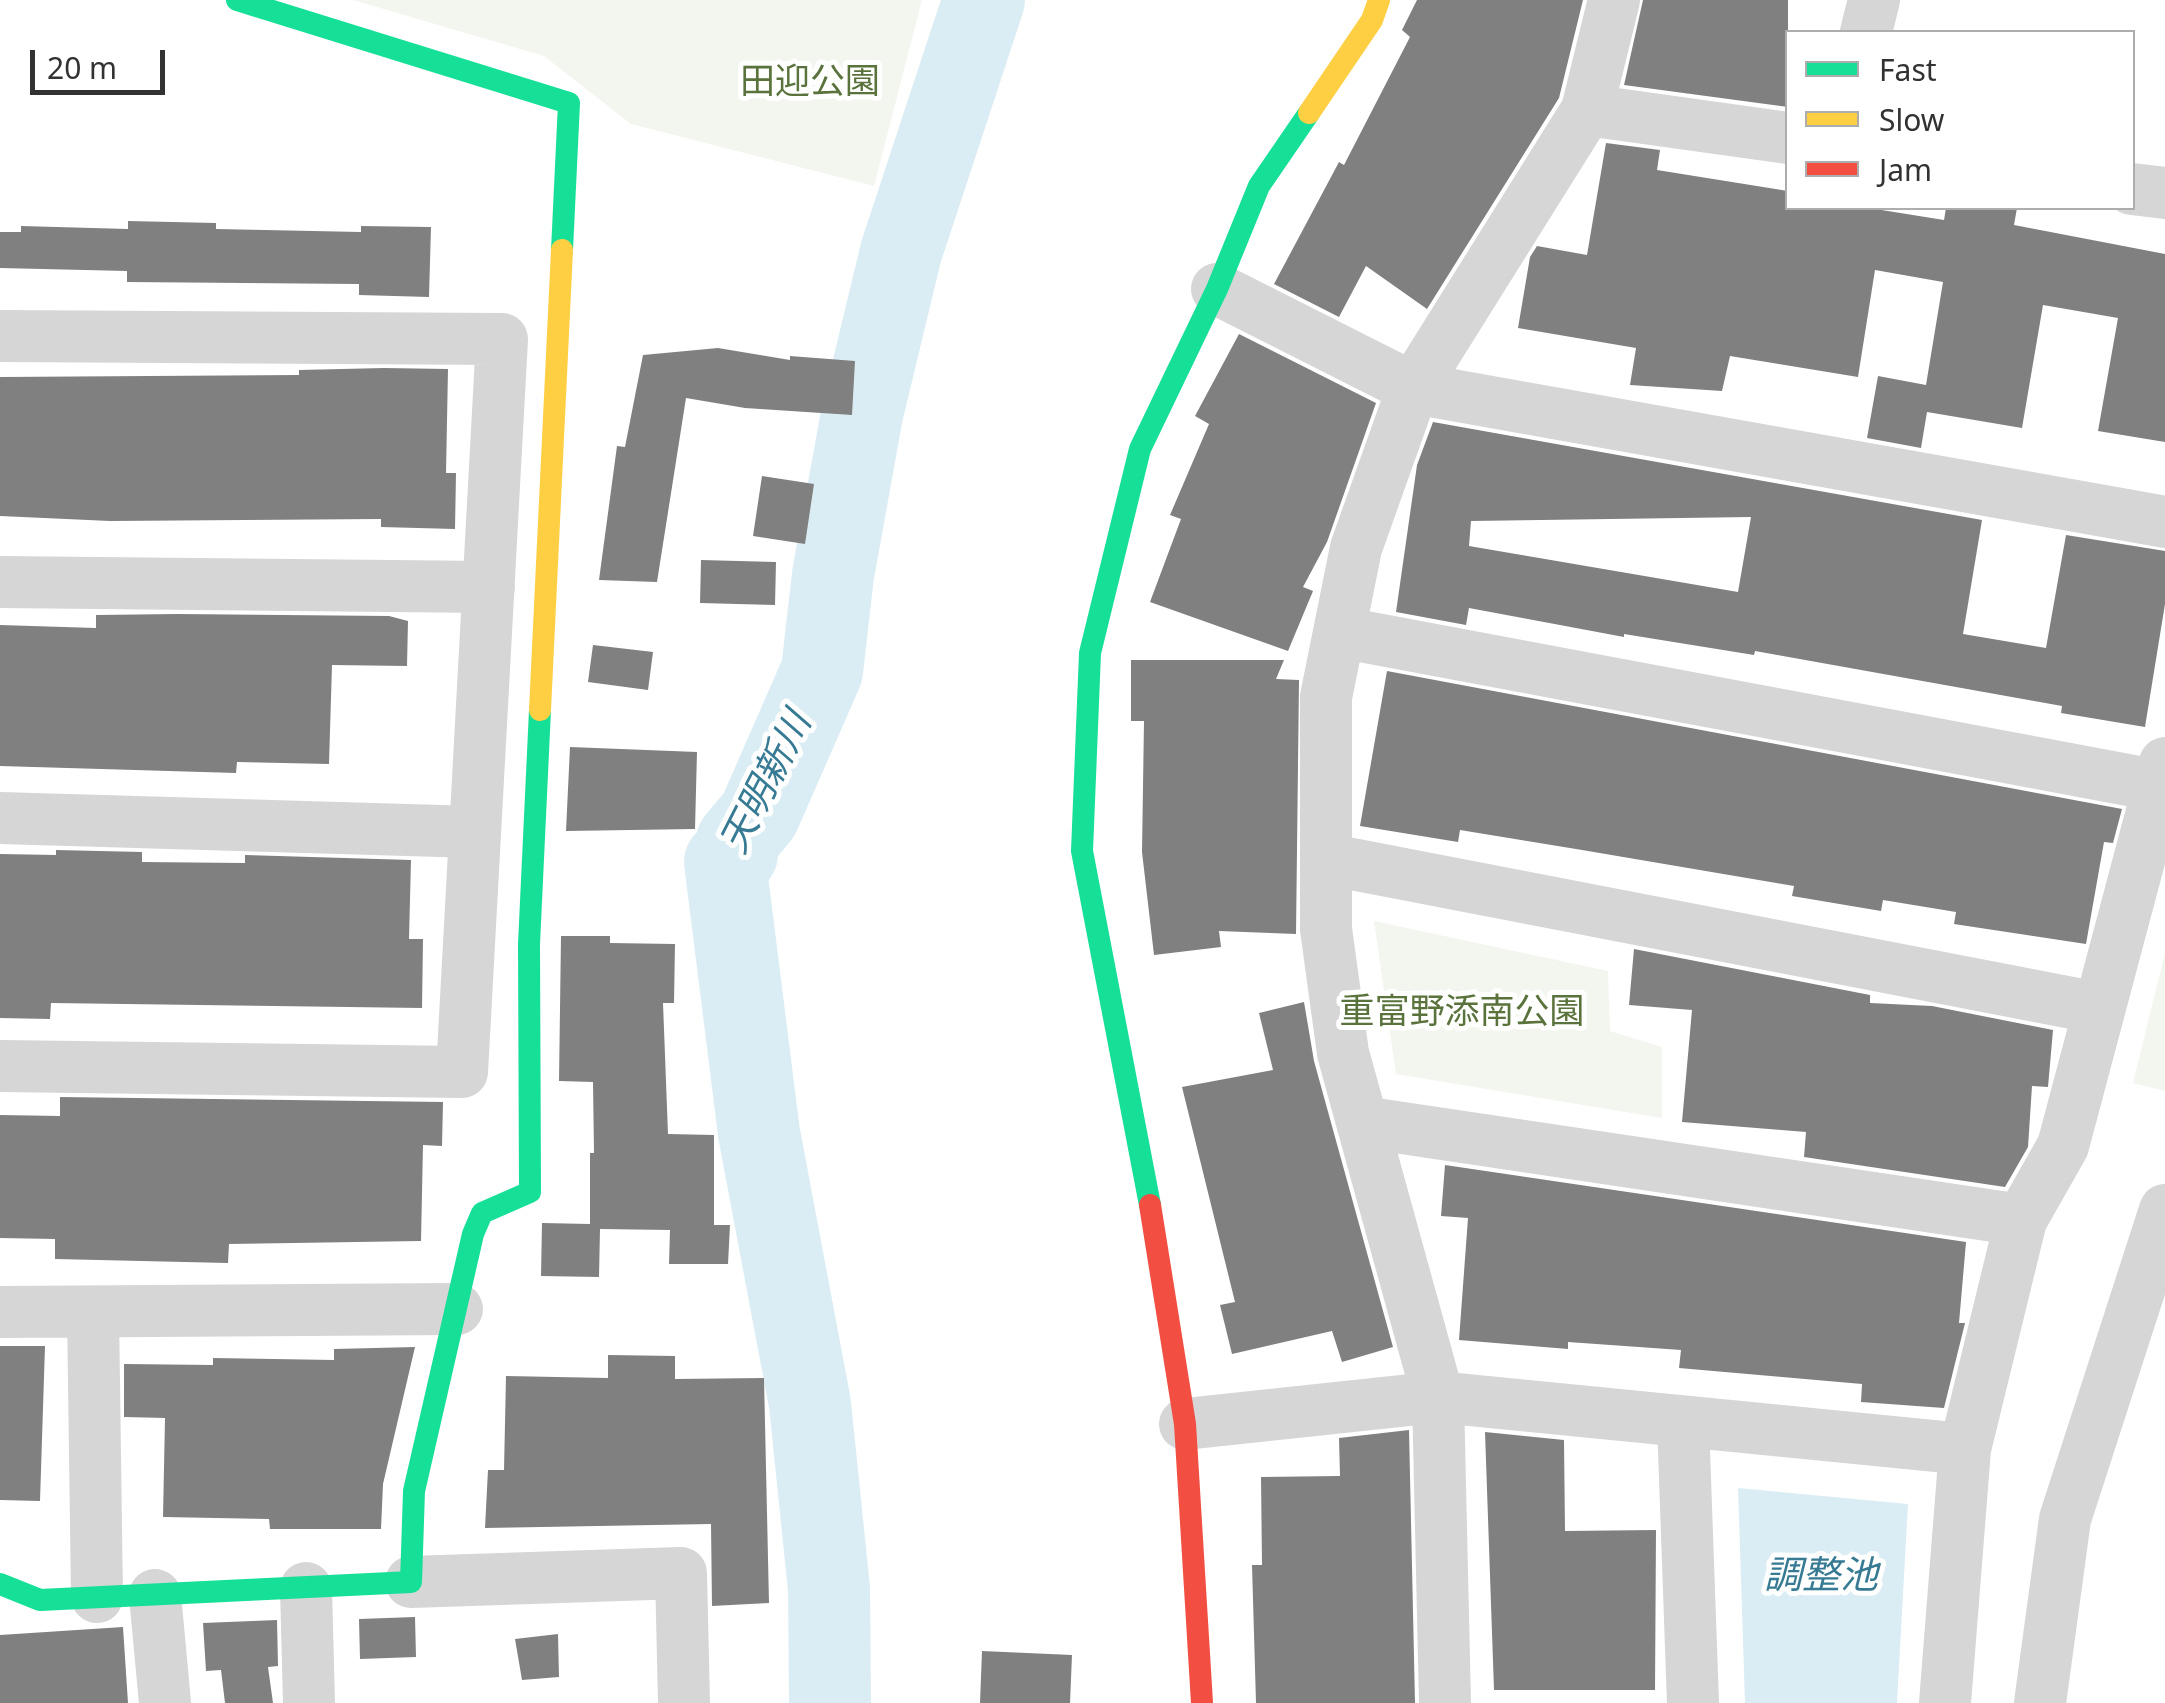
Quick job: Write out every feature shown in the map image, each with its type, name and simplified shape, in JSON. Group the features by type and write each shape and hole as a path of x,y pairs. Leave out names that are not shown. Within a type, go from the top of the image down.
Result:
{"street":[{"path":"237,0 569,103 529,944 526,1149 530,1192 482,1214 473,1234 414,1492 411,1582"},
{"path":"1202,1703 1185,1424 1139,1136 1082,851 1090,653 1140,449 1217,289 1258,186 1372,20 1378,0"},
{"path":"1445,1703 1438,1398 1343,1052 1326,930 1326,696 1356,548 1413,388 1587,110 1614,0"},
{"path":"1866,30 1874,0"},
{"path":"1587,110 1785,138"},
{"path":"2135,188 2165,193"},
{"path":"1217,289 1413,388 2165,522"},
{"path":"0,336 502,339 462,1072 0,1066"},
{"path":"0,582 488,587"},
{"path":"1339,632 2162,774 2063,1146 2021,1220 1965,1449 1946,1703"},
{"path":"0,818 474,832"},
{"path":"1326,859 2098,1008"},
{"path":"1362,1122 2021,1220"},
{"path":"2040,1703 2065,1519 2165,1210"},
{"path":"0,1312 457,1309"},
{"path":"93,1312 98,1597"},
{"path":"1185,1424 1438,1398 1965,1449"},
{"path":"1683,1422 1693,1703"},
{"path":"0,1584 40,1600 681,1572 684,1703"},
{"path":"306,1588 308,1703"},
{"path":"154,1595 165,1703"}],"green space":[{"name":"田迎公園","path":"353,0 922,0 874,186 631,124 544,56"},
{"name":"重富野添南公園","path":"1374,921 1608,971 1610,1031 1662,1047 1662,1118 1396,1074"},
{"path":"2165,953 2165,1091 2133,1083"}],"water":[{"name":"調整池","path":"1738,1488 1908,1504 1897,1703 1745,1703"}],"building":[{"path":"1417,0 1583,0 1559,98 1427,309 1366,266 1339,317 1274,284 1339,162 1344,165 1410,37 1402,30"},
{"path":"1643,0 1788,0 1785,107 1624,85"},
{"path":"1606,143 1660,150 1657,170 1785,191 1785,210 1882,210 1944,220 1946,210 2017,210 2014,225 2165,254 2165,442 2098,431 2118,318 2043,305 2022,428 1927,412 1921,448 1867,438 1878,376 1926,385 1943,282 1875,270 1858,377 1730,356 1722,391 1630,385 1636,348 1518,328 1530,257 1537,246 1587,255"},
{"path":"128,221 216,223 216,229 361,232 361,226 431,227 429,297 359,295 359,284 127,282 127,271 0,268 0,232 21,232 21,226 128,229"},
{"path":"1239,334 1376,403 1327,542 1303,587 1313,591 1288,651 1150,602 1181,519 1170,515 1209,424 1195,416"},
{"path":"718,348 790,360 790,356 855,361 852,415 745,408 686,398 657,582 599,580 617,446 625,447 643,355"},
{"path":"448,369 446,473 456,473 455,529 381,527 381,519 110,521 0,516 0,377 299,375 299,370"},
{"path":"1433,422 1982,520 1963,634 2046,648 2066,535 2165,551 2165,604 2145,727 2061,713 2062,706 1755,651 1754,655 1624,637 1469,608 1466,625 1396,612 1417,465","holes":["1751,517 1738,592 1469,546 1471,521"]},
{"path":"762,476 814,484 805,544 753,536"},
{"path":"701,560 776,562 775,605 700,603"},
{"path":"96,615 389,616 408,621 407,666 332,665 329,764 237,762 236,773 0,766 0,625 96,628"},
{"path":"593,645 653,652 648,690 588,682"},
{"path":"1131,660 1284,660 1276,679 1299,680 1296,934 1219,931 1221,947 1154,955 1142,852 1144,721 1131,721"},
{"path":"1387,671 2122,809 2113,843 2104,842 2086,944 1954,924 1956,912 1883,900 1881,911 1792,896 1794,886 1460,830 1458,842 1360,826"},
{"path":"570,747 697,752 695,829 566,831"},
{"path":"56,850 142,852 142,862 245,863 245,855 411,860 409,939 423,939 422,1008 51,1003 50,1019 0,1018 0,854 56,855"},
{"path":"561,936 610,936 610,943 675,944 674,1003 663,1003 668,1134 714,1135 714,1225 730,1225 728,1264 669,1264 670,1230 600,1229 599,1277 541,1276 542,1223 590,1224 593,1082 559,1081"},
{"path":"1634,949 1870,995 1870,1003 1932,1006 2053,1030 2048,1087 2032,1086 2028,1147 2005,1187 1804,1157 1806,1132 1682,1122 1692,1010 1629,1005"},
{"path":"1304,1002 1314,1061 1393,1347 1342,1362 1332,1331 1232,1354 1220,1305 1235,1302 1182,1087 1273,1070 1259,1013"},
{"path":"60,1097 443,1102 442,1146 423,1145 421,1241 229,1244 228,1263 55,1259 55,1239 0,1238 0,1115 60,1116"},
{"path":"1445,1165 1966,1242 1959,1323 1965,1323 1944,1408 1861,1402 1862,1384 1679,1368 1681,1350 1568,1342 1568,1349 1459,1340 1468,1218 1441,1216"},
{"path":"0,1346 45,1346 40,1501 0,1500"},
{"path":"415,1347 383,1484 381,1529 270,1529 269,1519 163,1517 165,1418 124,1417 124,1364 213,1365 213,1358 334,1360 334,1349"},
{"path":"608,1355 675,1356 675,1379 764,1378 769,1603 712,1606 711,1524 485,1528 488,1470 504,1470 506,1376 608,1378"},
{"path":"1409,1430 1415,1703 1256,1703 1252,1565 1262,1565 1261,1477 1340,1476 1339,1438"},
{"path":"1485,1432 1564,1440 1565,1531 1656,1530 1655,1690 1494,1690"},
{"path":"415,1617 416,1657 360,1659 359,1619"},
{"path":"277,1620 278,1666 268,1667 273,1703 225,1703 221,1670 206,1671 203,1623"},
{"path":"123,1627 128,1703 0,1703 0,1635"},
{"path":"558,1634 559,1677 522,1680 515,1639"},
{"path":"982,1651 1072,1655 1070,1703 980,1703"}],"waterway":[{"name":"天明新川","path":"830,1703 829,1589 810,1404 759,1133 725,862 737,854 737,841 759,815 822,671 833,575 862,414 901,252 984,0"}],"traffic: fast":[{"path":"237,0 569,103 562,250"},
{"path":"1150,1205 1082,851 1090,653 1140,449 1217,289 1259,186 1309,113"},
{"path":"0,1584 40,1600 411,1582 414,1491 473,1234 482,1213 530,1192 529,944 540,710"}],"traffic: slow":[{"path":"1309,113 1372,20 1379,0"},
{"path":"540,710 562,250"}],"traffic: jam":[{"path":"1150,1205 1185,1424 1202,1703"}]}
